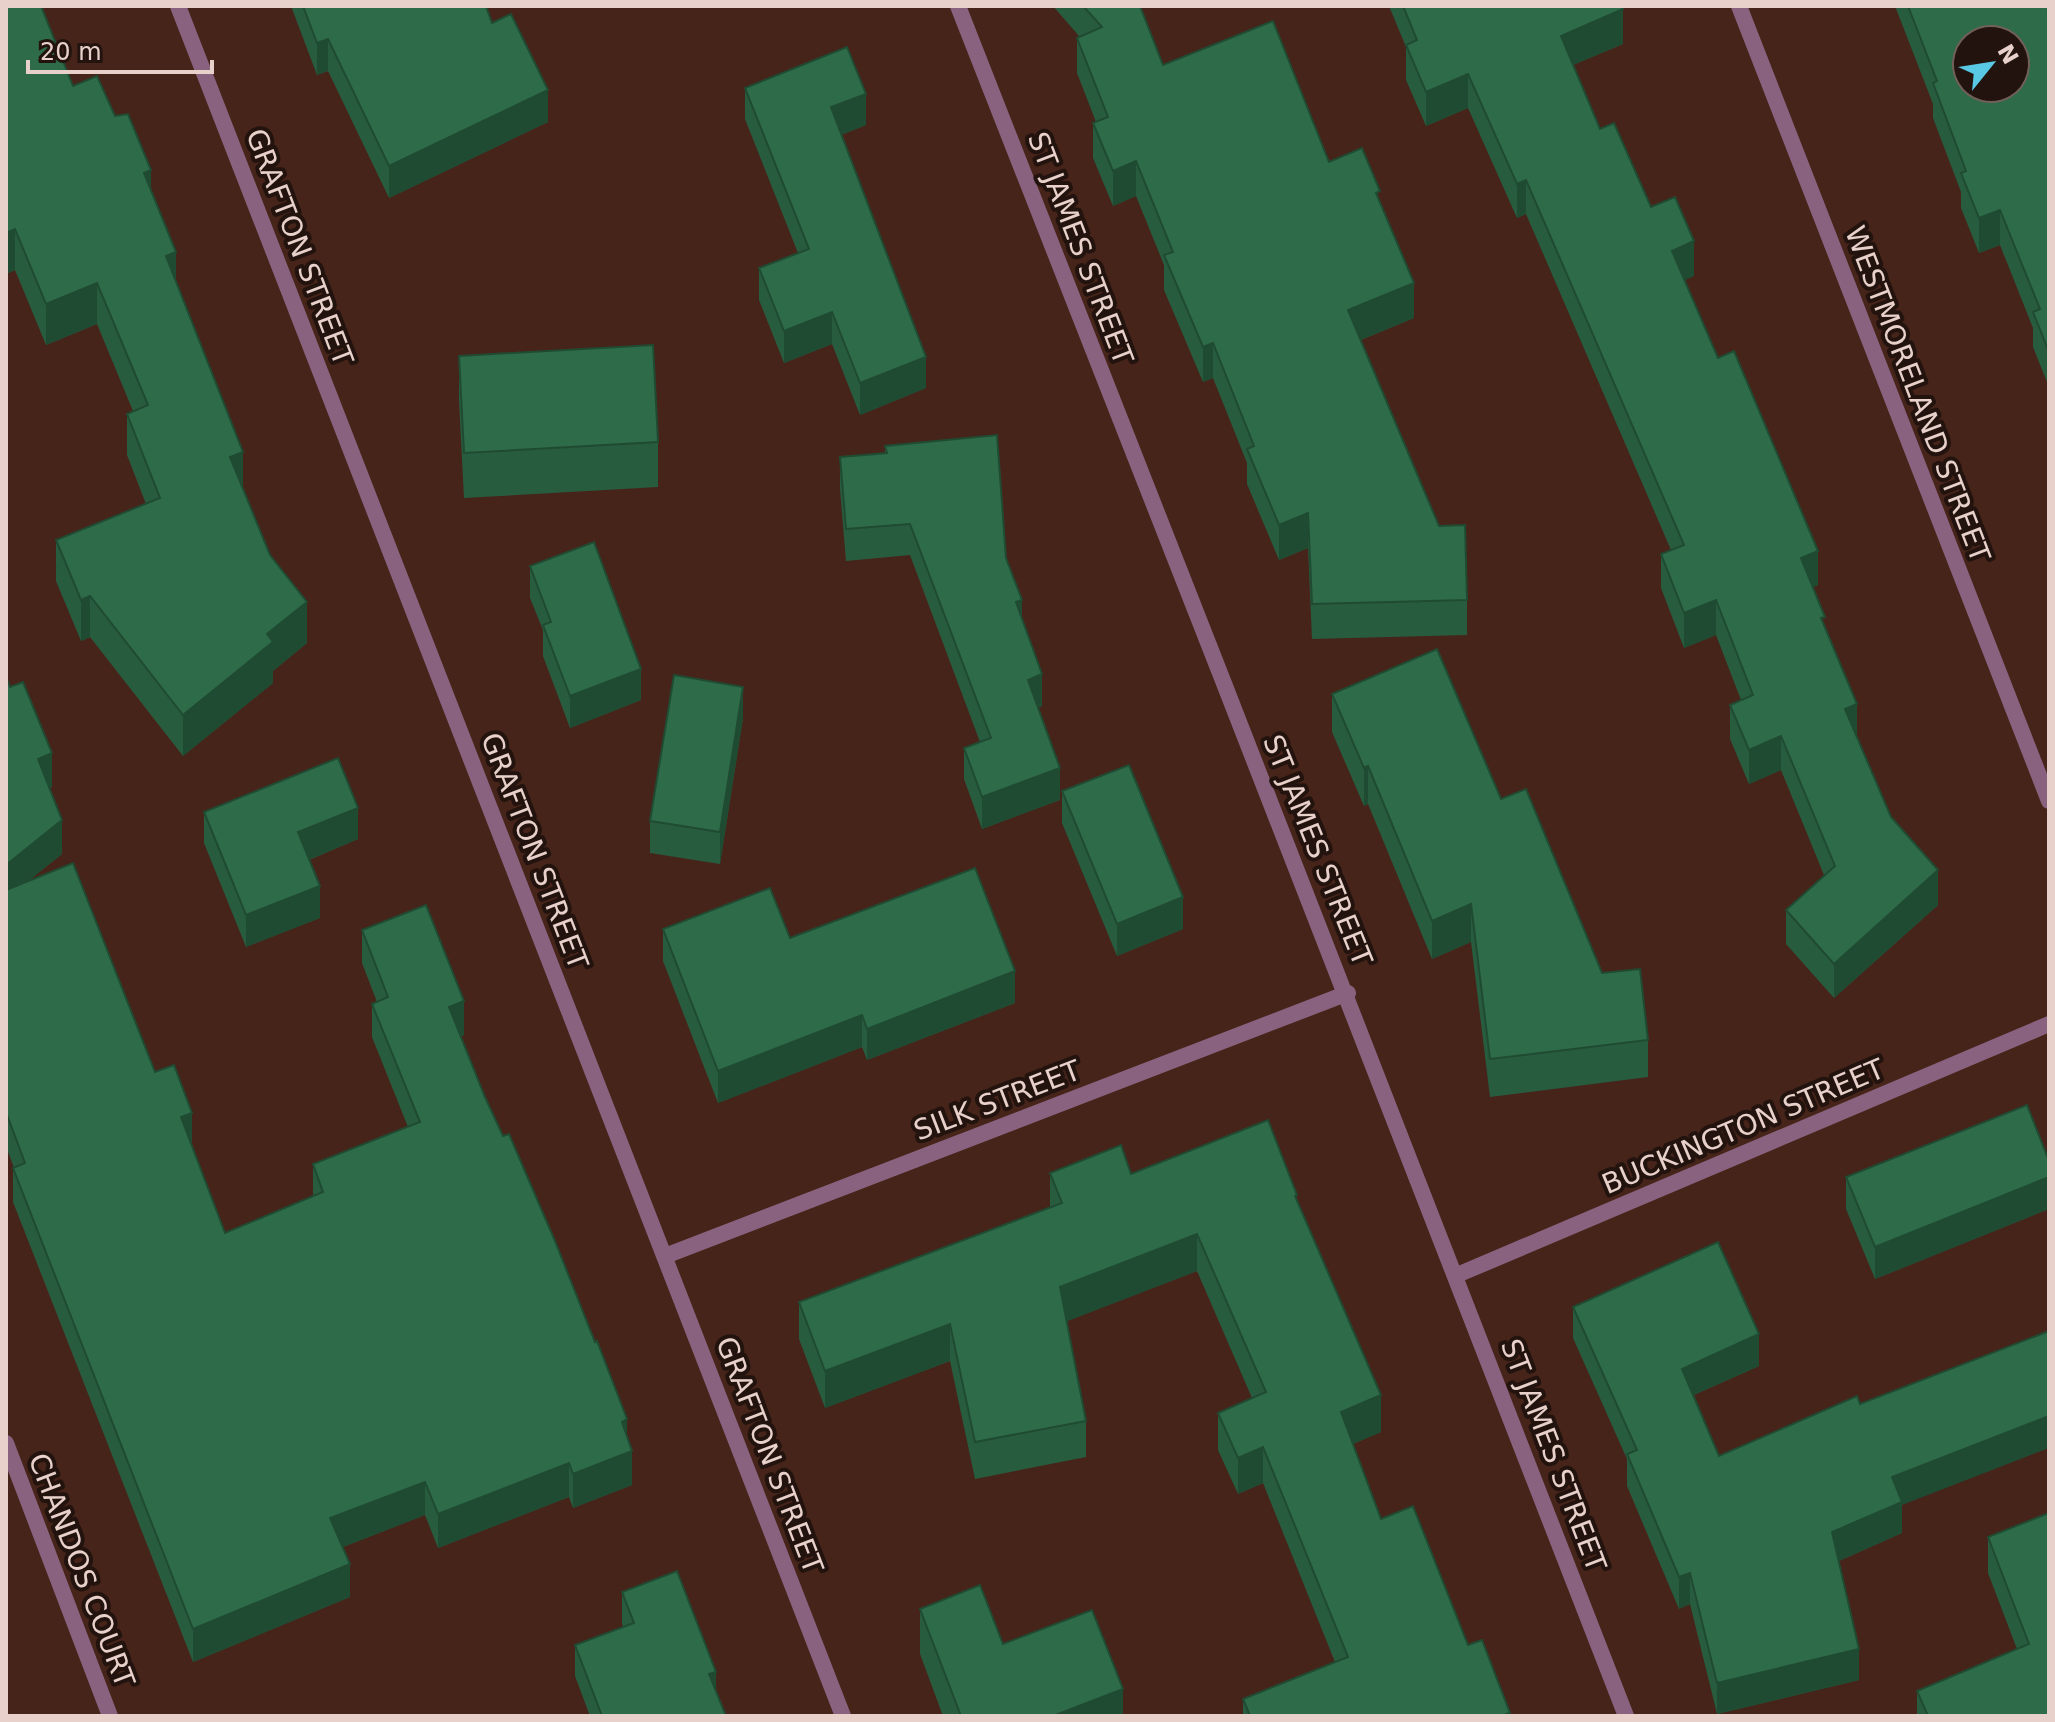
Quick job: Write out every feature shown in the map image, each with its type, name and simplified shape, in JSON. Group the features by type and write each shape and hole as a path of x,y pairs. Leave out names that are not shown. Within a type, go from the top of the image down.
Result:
{"street":[{"name":"GRAFTON STREET","path":"178,6 843,1716"},
{"name":"ST JAMES STREET","path":"958,6 1348,993 1626,1716"},
{"name":"WESTMORELAND STREET","path":"1739,6 2049,801"},
{"name":"SILK STREET","path":"665,1256 1348,993"},
{"name":"BUCKINGTON STREET","path":"1457,1275 2049,1024"},
{"name":"CHANDOS COURT","path":"6,1443 110,1716"}],"building":[{"path":"6,6 41,6 73,86 97,76 115,116 128,114 151,170 144,173 176,252 166,256 243,452 230,457 270,555 307,602 267,634 273,642 183,715 90,596 81,600 56,540 160,498 127,414 148,405 97,283 46,304 15,229 6,233"},
{"path":"303,6 486,6 492,23 511,14 548,90 389,166 328,39 317,43"},
{"path":"1083,6 1140,6 1163,65 1273,21 1329,162 1362,148 1380,191 1376,193 1414,283 1348,310 1439,526 1465,525 1467,600 1312,604 1308,513 1279,525 1247,449 1254,446 1213,343 1203,347 1164,255 1173,252 1136,161 1113,171 1093,123 1108,117 1077,38 1102,27"},
{"path":"1403,6 1622,6 1623,9 1561,36 1600,129 1614,123 1651,207 1675,197 1694,241 1672,251 1718,358 1734,351 1818,551 1801,558 1825,617 1821,618 1857,704 1845,709 1891,817 1938,870 1834,964 1786,910 1835,866 1781,736 1749,750 1730,705 1753,695 1716,600 1684,613 1661,554 1684,545 1526,180 1517,184 1468,74 1426,92 1406,45 1417,40"},
{"path":"1908,6 2047,6 2049,352 2033,312 2040,309 2000,210 1979,218 1961,173 1966,171 1933,83 1937,81"},
{"path":"847,47 866,94 831,107 926,357 860,383 832,312 784,331 759,268 809,249 745,88"},
{"path":"653,345 658,442 464,453 459,356"},
{"path":"997,435 1006,558 1022,600 1016,602 1042,674 1028,680 1060,768 982,797 964,748 991,738 910,524 846,529 840,457 887,453 885,446"},
{"path":"594,542 641,669 570,696 543,625 551,622 530,566"},
{"path":"1437,649 1501,799 1526,789 1602,973 1640,969 1648,1040 1490,1059 1471,904 1432,921 1368,766 1364,768 1332,694"},
{"path":"674,675 743,687 720,832 650,821"},
{"path":"6,676 10,687 23,682 52,753 38,759 62,820 6,865"},
{"path":"338,758 358,808 298,832 320,886 246,915 204,812"},
{"path":"1129,765 1183,897 1117,924 1062,791"},
{"path":"73,863 155,1072 174,1065 192,1113 181,1117 225,1233 323,1192 313,1164 420,1122 372,1004 388,997 362,930 426,905 464,1001 449,1007 485,1097 503,1136 509,1134 597,1341 627,1419 622,1422 632,1451 573,1474 569,1463 438,1514 425,1482 330,1518 350,1564 193,1629 13,1168 25,1163 6,1112 6,890"},
{"path":"975,868 1015,971 867,1029 862,1015 718,1071 663,929 770,888 790,938"},
{"path":"2027,1105 2049,1161 2049,1177 1875,1247 1846,1177"},
{"path":"1268,1120 1295,1196 1381,1395 1341,1412 1381,1519 1413,1506 1468,1645 1482,1640 1510,1713 1501,1716 1250,1716 1243,1699 1348,1657 1263,1447 1238,1458 1218,1413 1266,1392 1197,1234 1060,1287 1086,1421 975,1442 950,1324 825,1371 799,1302 1062,1203 1050,1173 1121,1145 1131,1174"},
{"path":"1718,1242 1759,1334 1682,1369 1719,1456 1857,1396 1860,1404 2049,1331 2049,1416 1892,1477 1902,1502 1832,1532 1859,1649 1717,1683 1690,1573 1679,1577 1627,1454 1637,1450 1573,1307"},
{"path":"2049,1513 2049,1716 1928,1716 1917,1691 2029,1644 1988,1537"},
{"path":"677,1571 716,1672 709,1674 726,1716 602,1716 575,1645 634,1623 622,1592"},
{"path":"980,1585 1003,1644 1092,1610 1123,1689 1053,1716 961,1716 920,1609"}]}
